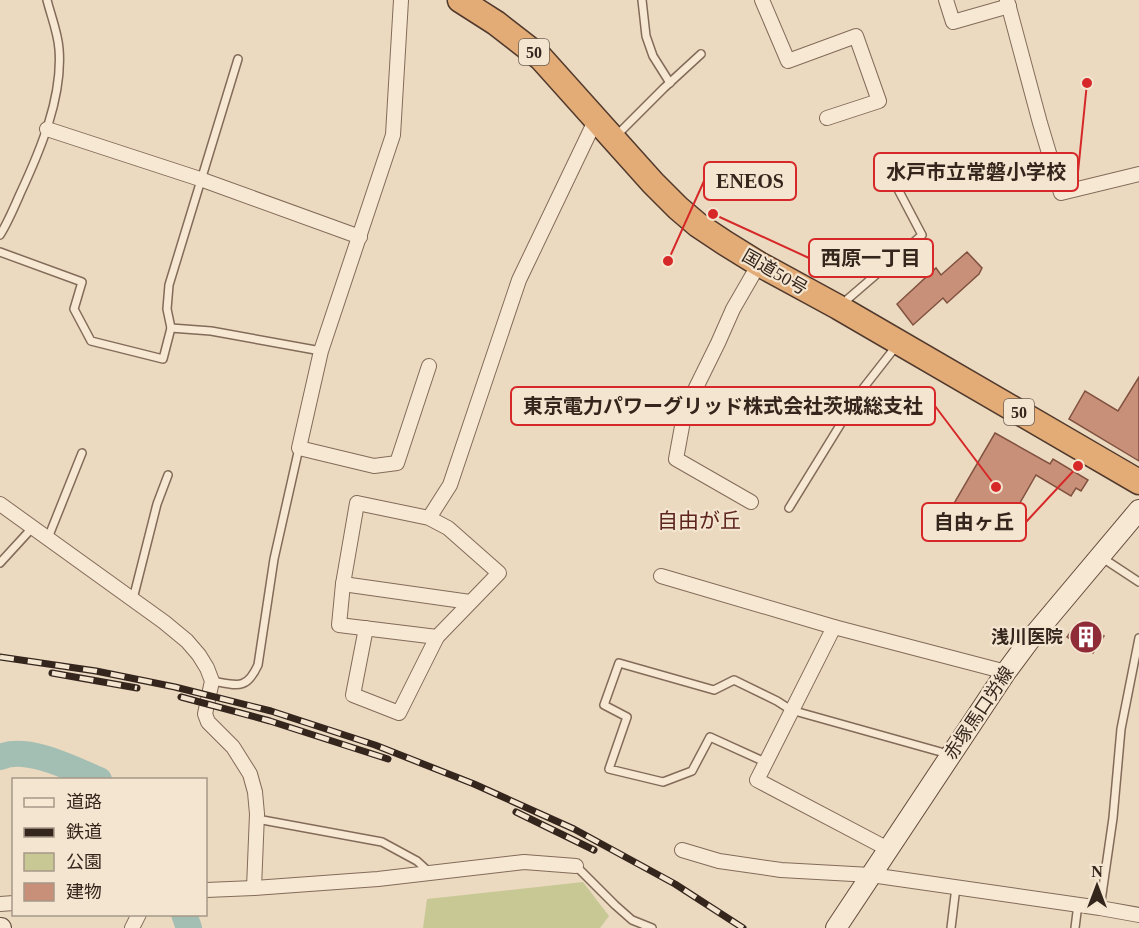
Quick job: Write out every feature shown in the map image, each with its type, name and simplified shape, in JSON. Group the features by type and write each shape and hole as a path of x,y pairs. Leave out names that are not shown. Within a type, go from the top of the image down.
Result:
{"highway":[{"name":"国道50号","path":"460,0 484,11 541,58 653,183 687,217 759,264 838,307 1139,482"}],"main road":[{"name":"赤塚馬口労線","path":"836,928 1006,672 1029,641 1139,510"}],"street":[{"path":"401,0 393,135 321,351 299,448 374,466 397,463 429,366"},
{"path":"762,0 788,61 856,36 879,101 828,118"},
{"path":"946,0 953,22 1008,3 1061,193 1139,174"},
{"path":"429,518 450,486 519,280 596,119"},
{"path":"47,129 201,179 360,237"},
{"path":"751,502 676,459 685,410 733,309 759,264"},
{"path":"366,628 353,695 399,713 437,637 499,573 448,528 429,518 357,503 343,584 339,625 366,628 437,637"},
{"path":"0,504 165,622 199,655 212,681 205,714 208,722 233,747 250,774 255,792 257,819 254,888"},
{"path":"661,576 834,627 1006,672"},
{"path":"343,584 470,602"},
{"path":"834,627 757,780 888,849"},
{"path":"682,850 719,861 781,870 871,874 1139,915"},
{"path":"207,890 378,879 524,862 576,866"}],"lane":[{"path":"0,235 31,170 47,129 59,81 59,48 47,0"},
{"path":"642,0 646,36 653,56 670,82"},
{"path":"613,138 701,54"},
{"path":"0,252 82,282 74,309 91,341 163,359 171,328 167,309 169,285 238,59"},
{"path":"838,307 922,235 892,178"},
{"path":"171,328 211,331 321,351"},
{"path":"789,508 861,391 898,343"},
{"path":"212,681 236,685 247,682 258,665 274,559 299,448"},
{"path":"48,538 82,453"},
{"path":"133,599 157,504 168,475"},
{"path":"0,563 33,527"},
{"path":"1100,557 1139,582"},
{"path":"1100,908 1113,818 1121,729 1139,638"},
{"path":"765,762 710,737 692,771 663,782 609,769 627,717 604,705 619,663 714,690 734,680 791,710 950,755"},
{"path":"257,819 382,842 417,861 430,873"},
{"path":"576,866 632,920 652,928"},
{"path":"951,928 956,887"},
{"path":"1075,928 1078,904"}],"green space":[{"path":"583,882 609,916 600,928 423,928 427,899"}],"building":[{"path":"967,252 982,268 979,274 947,303 943,298 913,325 897,304 936,268 941,275"},
{"path":"1139,377 1139,461 1069,419 1085,391 1118,411"},
{"path":"995,433 1050,464 1053,459 1088,480 1081,491 1076,488 1071,496 1036,475 998,541 949,512"},
{"name":"浅川医院","path":"1081,623 1104,636 1093,653 1067,637 1076,624 1079,626"}],"waterway":[{"path":"0,757 11,754 36,756 94,778"},
{"path":"185,916 189,928"}],"railway":[{"path":"0,657 96,671 175,687 271,711 375,745 474,784 574,829 675,884 743,928"},
{"path":"52,673 137,688"},
{"path":"181,697 270,721 388,759"},
{"path":"516,812 594,850"}],"place":[{"name":"水戸市立常磐小学校","path":"1087,83"},
{"name":"西原一丁目","path":"713,214"},
{"name":"ENEOS","path":"668,261"},
{"name":"自由ヶ丘","path":"1078,466"},
{"name":"東京電力パワーグリッド株式会社茨城総支社","path":"996,487"},
{"name":"浅川医院","path":"1086,637"}],"district":[{"name":"自由が丘","path":"699,521"}]}
